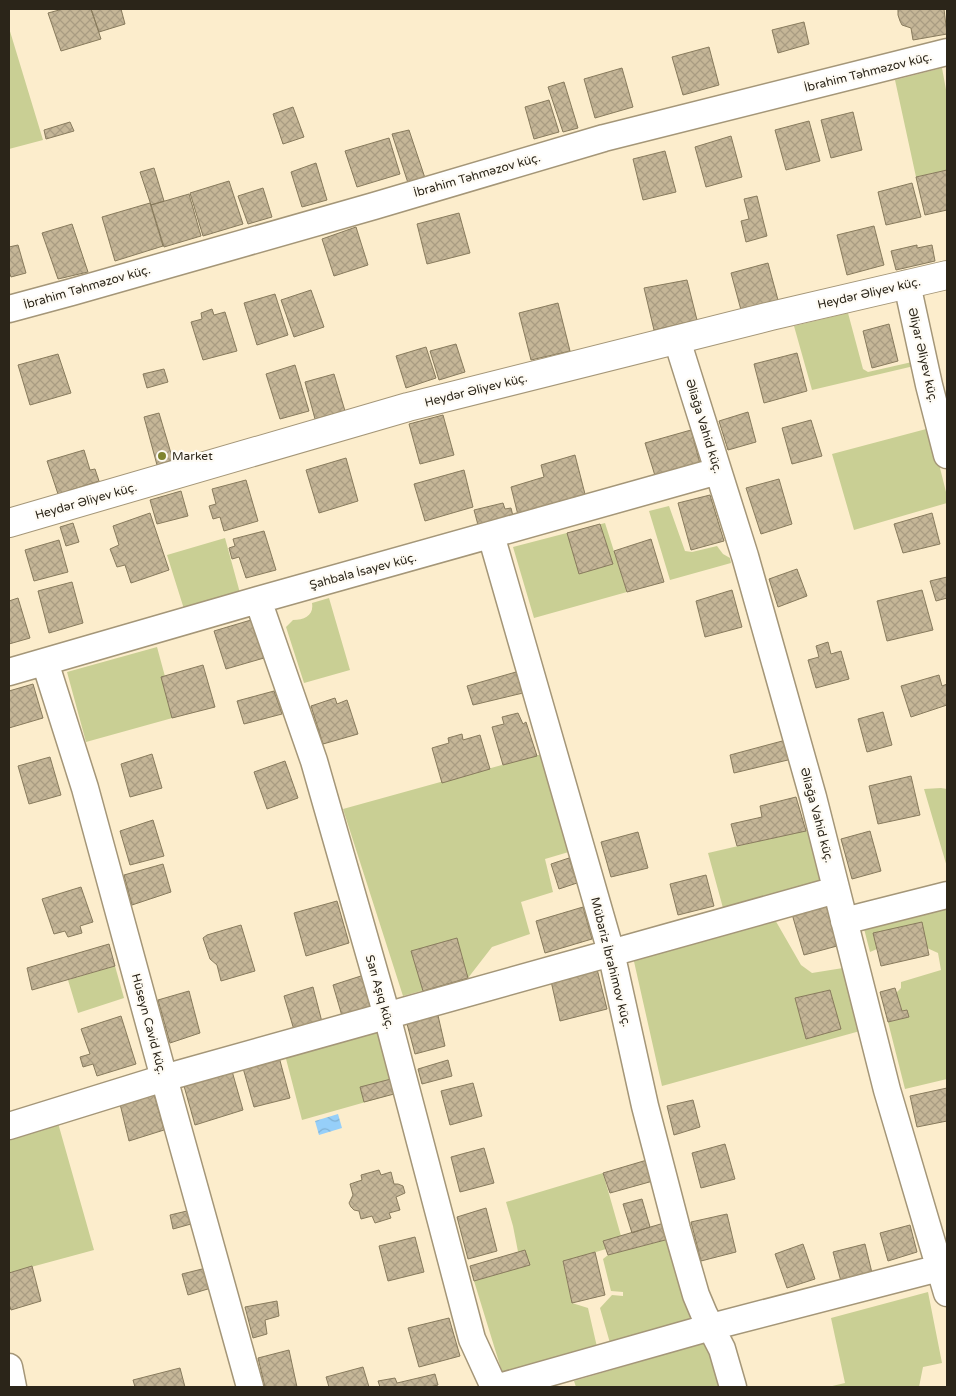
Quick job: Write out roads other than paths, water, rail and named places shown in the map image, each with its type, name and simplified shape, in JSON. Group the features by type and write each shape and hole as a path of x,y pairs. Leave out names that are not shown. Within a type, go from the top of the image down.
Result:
{"street":[{"name":"İbrahim Təhməzov küç.","path":"9,309 604,138 947,52"},
{"name":"Heydər Əliyev küç.","path":"9,523 408,407 947,275"},
{"name":"Əliyar Əliyev küç.","path":"906,284 947,455"},
{"name":"Əliağa Vahid küç.","path":"677,340 745,556 812,796 888,1090 944,1267 947,1292"},
{"name":"Şahbala İsayev küç.","path":"9,672 718,471"},
{"name":"Mübariz İbrahimov küç.","path":"491,535 611,952 645,1106 677,1229 696,1295 722,1349 733,1387"},
{"name":"Sarı Aşıq küç.","path":"258,600 314,761 387,1016 472,1339 494,1387"},
{"name":"Hüseyn Cavid küç.","path":"45,662 85,788 250,1387"},
{"path":"9,1126 164,1078 836,890"},
{"path":"844,921 947,895"},
{"path":"499,1387 712,1327 944,1267"},
{"path":"9,1367 13,1387"}],"water":[{"path":"338,1114 342,1128 319,1135 315,1121"}],"place":[{"name":"Market","path":"162,456"}]}
